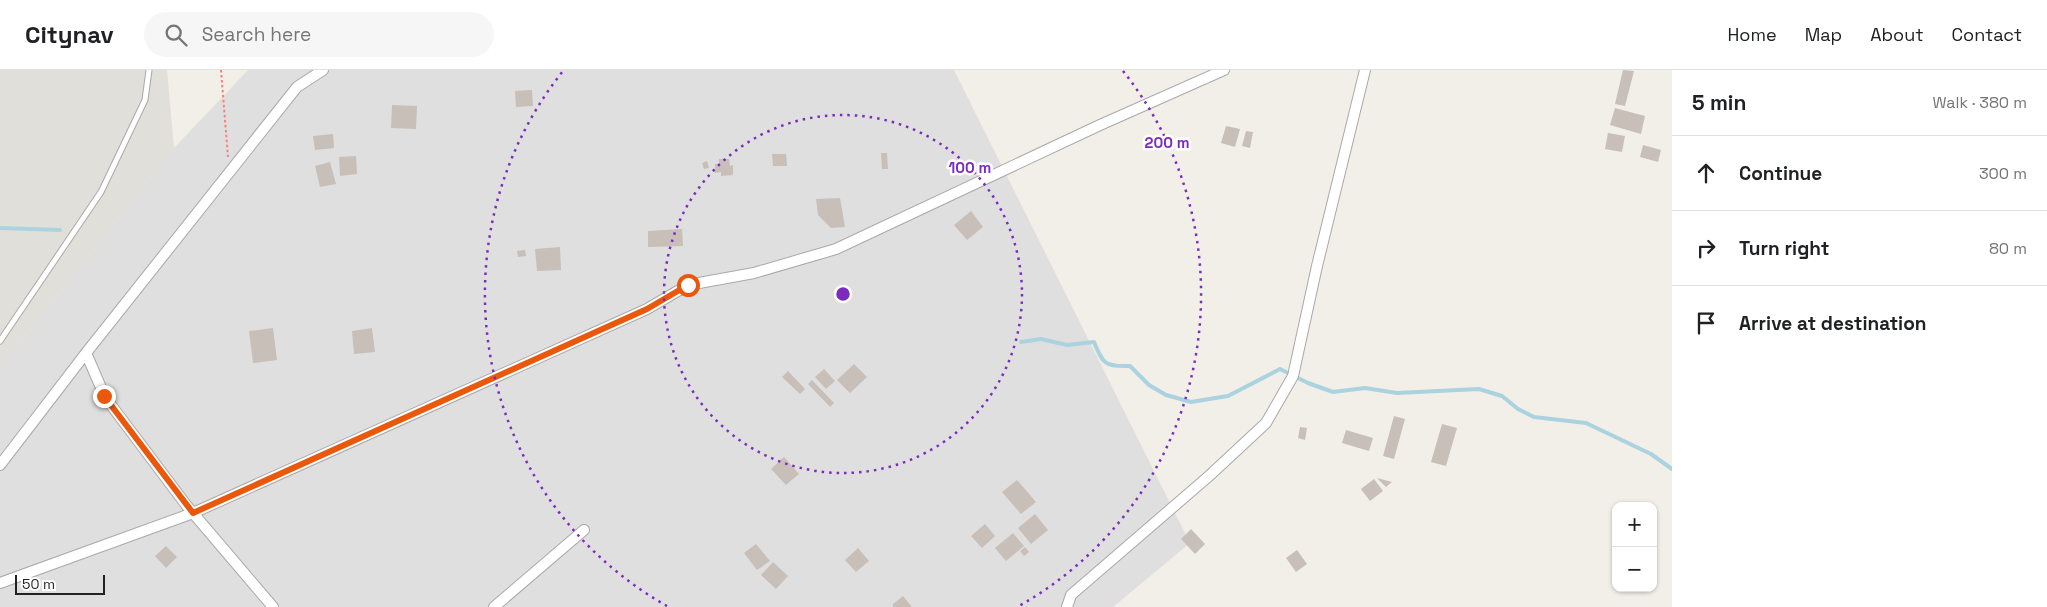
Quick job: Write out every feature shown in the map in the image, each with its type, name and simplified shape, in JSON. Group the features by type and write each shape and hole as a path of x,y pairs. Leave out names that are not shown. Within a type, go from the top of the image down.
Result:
{"street":[{"path":"0,465 296,87 323,70"},
{"path":"0,583 193,513 647,309 688,285 754,273 836,249 1100,125 1224,70"},
{"path":"1066,606 1071,596 1209,476 1266,423 1293,376 1364,70"},
{"path":"86,353 104,396 193,513 273,607"},
{"path":"494,607 584,530"}],"lane":[{"path":"0,341 101,192 145,100 149,70"}],"path":[{"path":"221,70 229,172"}],"shaded area":[{"path":"0,70 167,70 174,148 0,367"},
{"path":"248,70 954,70 1190,543 1113,607 0,607 0,367 174,148"}],"building":[{"path":"1623,70 1634,71 1625,106 1615,104"},
{"path":"532,90 533,106 516,107 515,91"},
{"path":"392,105 417,106 416,129 391,128"},
{"path":"1615,108 1645,116 1641,134 1610,125"},
{"path":"1226,126 1240,129 1235,147 1221,143"},
{"path":"1246,131 1253,132 1250,148 1242,146"},
{"path":"1608,133 1625,136 1622,152 1605,149"},
{"path":"333,134 334,148 315,150 313,136"},
{"path":"1643,145 1661,150 1658,162 1640,157"},
{"path":"881,153 887,153 888,169 882,169"},
{"path":"772,154 786,154 787,166 773,166"},
{"path":"356,156 357,174 340,176 339,157"},
{"path":"719,159 729,159 730,166 733,165 733,175 721,176 721,172 715,173 715,164 719,164"},
{"path":"707,161 709,168 704,169 702,163"},
{"path":"330,162 336,184 320,187 315,166"},
{"path":"840,198 845,227 831,228 818,215 816,199"},
{"path":"971,211 983,227 967,240 954,225"},
{"path":"682,229 683,246 648,247 648,231"},
{"path":"560,247 561,270 537,271 535,249"},
{"path":"525,250 526,256 518,257 517,251"},
{"path":"273,328 277,360 253,363 249,331"},
{"path":"372,328 375,352 354,354 352,331"},
{"path":"854,364 867,377 850,393 837,380"},
{"path":"824,369 835,381 826,389 815,377"},
{"path":"788,371 805,389 800,394 782,377"},
{"path":"812,380 834,403 830,407 808,384"},
{"path":"1394,416 1405,419 1394,459 1383,456"},
{"path":"1442,424 1457,428 1446,466 1431,462"},
{"path":"1300,427 1307,428 1305,440 1298,438"},
{"path":"1346,430 1373,438 1369,451 1342,443"},
{"path":"784,457 799,474 786,485 771,469"},
{"path":"1377,478 1392,482 1386,487"},
{"path":"1374,479 1383,491 1370,501 1361,489"},
{"path":"1017,480 1036,502 1021,514 1002,492"},
{"path":"1035,514 1048,530 1031,544 1018,528"},
{"path":"985,524 995,536 982,548 971,536"},
{"path":"1191,529 1205,544 1195,554 1181,539"},
{"path":"1013,533 1024,546 1006,561 995,548"},
{"path":"756,544 770,561 757,570 744,553"},
{"path":"166,546 177,557 166,568 155,556"},
{"path":"1025,547 1029,552 1024,556 1020,551"},
{"path":"858,548 869,561 856,572 845,560"},
{"path":"1297,550 1307,564 1296,572 1286,558"},
{"path":"773,562 788,576 776,589 761,575"},
{"path":"903,596 912,607 893,607 893,604"}],"waterway":[{"path":"0,228 60,230"},
{"path":"1021,342 1041,339 1067,345 1094,342 1106,363 1115,366 1130,366 1149,385 1166,395 1191,402 1228,396 1280,369 1308,383 1333,392 1365,388 1397,393 1479,389 1502,396 1518,409 1534,417 1586,423 1651,454 1672,469"}],"route":[{"path":"104,396 193,513 647,309 688,285"}]}
